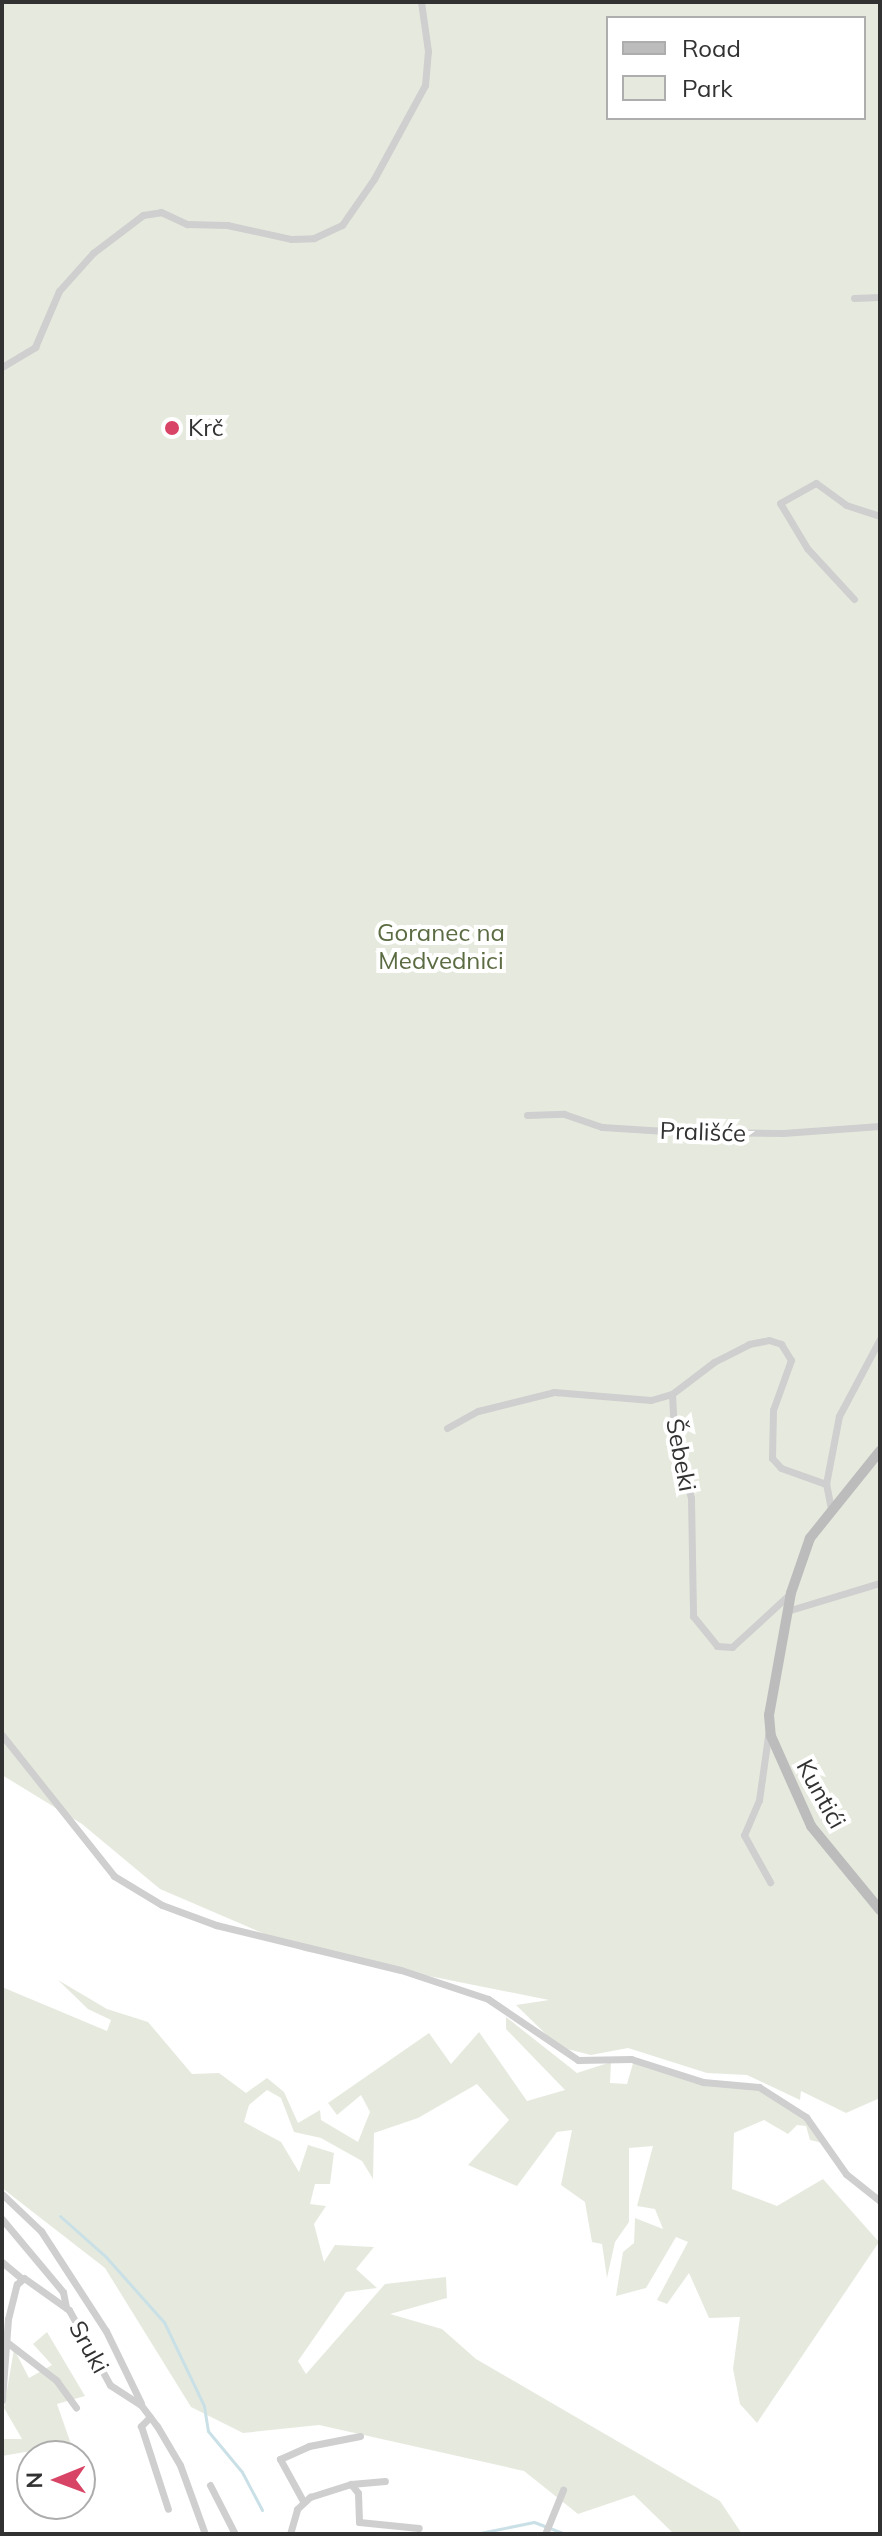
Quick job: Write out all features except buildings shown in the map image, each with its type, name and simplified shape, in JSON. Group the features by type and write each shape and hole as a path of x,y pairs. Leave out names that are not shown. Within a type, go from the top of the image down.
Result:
{"street":[{"path":"2,367 35,347 59,291 85,263 143,215 161,212 187,224 227,225 291,239 314,238 342,225 374,179 425,85 428,51 421,2"},
{"path":"854,298 880,297"},
{"path":"854,599 807,548 780,503 816,483 846,505 880,516"},
{"name":"Prališće","path":"527,1115 564,1114 602,1127 681,1132 783,1133 880,1126"},
{"path":"831,1509 826,1484 839,1416 880,1339"},
{"path":"672,1394 714,1362 749,1344 769,1340 781,1344 791,1360 773,1410 772,1458 781,1468 826,1484"},
{"name":"Šebeki","path":"447,1428 478,1411 554,1392 651,1400 672,1394 674,1431 691,1498 693,1616 717,1646 732,1647 791,1593"},
{"name":"Kuntići","path":"770,1882 744,1839 759,1800 791,1593 810,1538 880,1451"},
{"path":"787,1611 880,1583"},
{"name":"Kuntići","path":"770,1727 811,1826 880,1910"},
{"path":"2,1735 114,1876 162,1905 216,1925 401,1970 488,1999 578,2060 631,2059 703,2082 759,2087 806,2117 846,2174 880,2201"},
{"path":"2,2194 41,2231 106,2331 141,2405"},
{"path":"2,2219 63,2292 66,2308"},
{"name":"Sruki","path":"2,2262 66,2308 110,2385 141,2405 150,2417 180,2465 205,2534"},
{"path":"2,2400 8,2319 20,2277"},
{"path":"8,2343 56,2380 76,2408"},
{"path":"150,2417 141,2426 168,2509"},
{"path":"290,2534 303,2501 298,2484 280,2459 309,2446 360,2436"},
{"path":"303,2501 351,2484 385,2481"},
{"path":"351,2484 358,2493 359,2522 419,2528"},
{"path":"210,2485 235,2534"},
{"path":"545,2534 563,2490"}],"green space":[{"name":"Goranec na Medvednici","path":"2,2 880,2 880,2098 846,2113 801,2091 800,2100 747,2075 707,2073 628,2048 591,2055 559,2047 516,2005 549,2000 304,1951 160,1889 82,1824 2,1775"},
{"path":"58,1980 107,2009 148,2022 192,2074 219,2073 246,2093 267,2078 284,2092 298,2123 320,2110 321,2120 358,2142 370,2112 361,2095 337,2115 328,2103 429,2033 451,2064 479,2032 527,2101 565,2090 506,2029 506,2017 577,2073 611,2062 610,2083 627,2084 634,2060 705,2085 757,2088 811,2122 823,2143 810,2140 806,2126 797,2125 788,2134 764,2120 734,2133 732,2189 777,2206 823,2179 879,2242 757,2423 740,2404 733,2369 740,2317 709,2318 689,2273 667,2304 657,2300 688,2242 676,2237 646,2288 616,2296 623,2252 634,2243 635,2218 663,2229 655,2209 637,2206 653,2146 629,2148 629,2222 615,2242 607,2278 602,2244 592,2242 585,2202 561,2185 572,2130 557,2132 517,2186 468,2165 509,2120 477,2084 418,2118 374,2133 373,2179 362,2161 321,2138 294,2132 281,2098 267,2090 249,2105 244,2122 281,2142 299,2172 308,2145 334,2153 330,2184 315,2184 310,2204 326,2206 314,2224 324,2262 335,2245 374,2247 356,2269 377,2288 346,2292 298,2361 306,2374 385,2284 446,2277 447,2298 390,2314 442,2329 476,2359 720,2501 742,2534 674,2534 634,2495 578,2514 524,2471 319,2425 243,2433 191,2407 105,2268 2,2188 2,1987 107,2031 111,2020 88,2009"},
{"path":"47,2332 85,2396 57,2404 70,2440 16,2440 16,2454 2,2456 2,2439 22,2439 4,2408 14,2349 29,2378 52,2365 33,2344"}],"waterway":[{"path":"60,2216 106,2257 164,2322 204,2406 208,2431 242,2472 262,2510"},
{"path":"475,2534 534,2522 566,2534"},
{"path":"379,2534 399,2534"}],"place":[{"name":"Krč","path":"172,428"}]}
